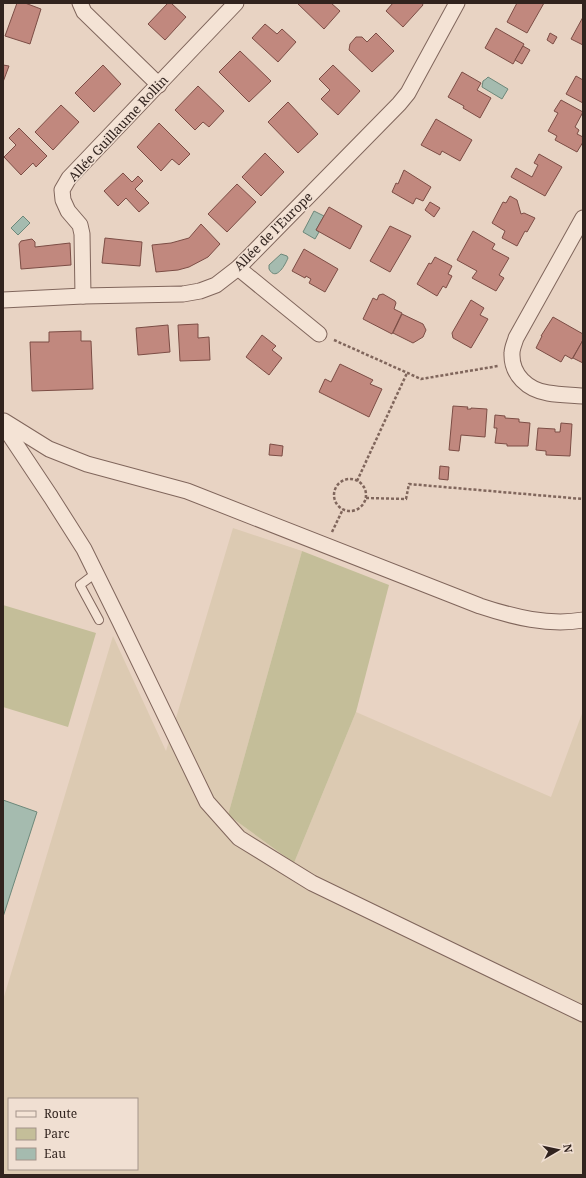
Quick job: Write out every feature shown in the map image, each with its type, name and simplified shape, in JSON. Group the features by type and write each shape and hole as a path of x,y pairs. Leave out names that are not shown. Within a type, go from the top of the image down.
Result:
{"street":[{"path":"80,3 84,12 159,85"},
{"name":"Allée Guillaume Rollin","path":"83,296 82,234 80,225 68,211 63,200 62,190 69,178 236,3"},
{"name":"Allée de l'Europe","path":"3,300 83,296 183,294 200,291 216,285 238,268 403,98 415,80 455,4"},
{"path":"583,218 516,338 512,351 512,364 518,376 526,384 537,390 548,393 583,396"},
{"path":"238,268 319,334"},
{"path":"3,421 49,449 87,464 187,491 480,606 507,615 547,621 583,620"},
{"path":"3,425 84,549 207,802 239,838 312,883 583,1014"}],"lane":[{"path":"96,573 80,585 99,620"}],"path":[{"path":"319,334 421,379 512,364"},
{"path":"357,481 408,374"},
{"path":"350,479 357,481 363,485 366,498 363,504 355,510 350,511 343,509 335,497 337,487 345,480 350,479"},
{"path":"366,498 406,499 409,484 583,499"},
{"path":"326,546 343,509"}],"shaded area":[{"path":"233,528 302,551 228,815 294,863 356,712 551,797 583,711 583,1175 3,1175 3,1000 113,636 166,751"}],"green space":[{"path":"302,551 389,585 356,712 294,863 228,815"},
{"path":"3,605 96,633 68,727 3,707"}],"water":[{"path":"488,77 508,89 502,99 482,87 483,81"},
{"path":"314,211 324,216 316,230 319,232 315,239 303,232"},
{"path":"23,216 30,223 18,235 11,228"},
{"path":"281,254 287,256 288,258 280,271 274,274 269,269 269,265"},
{"path":"3,800 37,812 3,917"}],"building":[{"path":"17,3 25,3 41,9 30,44 5,36"},
{"path":"168,3 171,3 186,17 165,40 148,24"},
{"path":"297,3 331,3 340,11 324,29"},
{"path":"393,3 422,3 423,5 403,27 386,11"},
{"path":"517,3 544,3 527,33 507,22"},
{"path":"583,17 583,45 571,39"},
{"path":"265,24 277,34 282,29 296,42 278,62 252,38"},
{"path":"496,28 524,44 513,64 485,48"},
{"path":"376,33 394,51 372,72 349,50 350,44 356,37 362,37 367,42"},
{"path":"550,33 557,37 553,44 547,40"},
{"path":"523,46 530,50 522,64 515,60"},
{"path":"240,51 271,81 249,102 219,72"},
{"path":"3,65 9,66 3,82"},
{"path":"103,65 121,84 94,112 75,93"},
{"path":"333,65 360,91 338,115 321,99 330,90 319,79"},
{"path":"462,72 481,83 477,90 491,98 480,118 463,108 464,106 448,97"},
{"path":"576,76 583,80 583,103 566,94"},
{"path":"198,86 224,111 209,127 203,122 195,130 175,110"},
{"path":"561,100 583,112 575,127 579,130 577,134 583,137 583,142 577,152 555,140 557,136 548,131 558,113 554,111"},
{"path":"288,102 318,134 298,153 268,122"},
{"path":"61,105 79,122 53,150 35,132"},
{"path":"436,119 472,140 460,161 442,151 440,155 421,145"},
{"path":"159,123 190,154 179,165 172,159 161,171 137,147"},
{"path":"19,128 47,156 36,167 33,163 21,175 4,157 16,145 9,138"},
{"path":"265,153 284,172 261,196 242,177"},
{"path":"539,154 562,167 545,196 511,177 516,168 532,177 538,165 534,163"},
{"path":"404,170 431,187 423,201 416,198 413,204 392,192 396,183 398,184"},
{"path":"123,173 132,182 138,176 143,181 135,189 149,203 139,212 126,198 118,206 104,191"},
{"path":"237,184 256,202 227,232 208,214"},
{"path":"510,196 517,200 521,214 524,213 535,218 527,232 525,231 517,246 502,238 505,231 492,223 503,202 506,203"},
{"path":"430,202 440,208 434,217 425,210"},
{"path":"329,207 362,226 350,249 316,230"},
{"path":"201,224 220,244 208,257 189,267 178,270 156,272 152,245 171,243 189,238"},
{"path":"390,226 411,236 390,272 370,261"},
{"path":"473,231 495,244 492,249 509,258 499,275 504,278 496,291 472,278 477,271 457,260"},
{"path":"105,238 142,242 140,266 102,263"},
{"path":"32,239 35,242 35,247 70,243 71,265 21,269 19,244 21,241"},
{"path":"304,249 338,269 325,292 309,283 311,279 306,276 305,278 292,271"},
{"path":"435,257 452,266 448,274 452,276 446,288 443,286 437,296 417,284 429,263 431,264"},
{"path":"383,294 395,301 396,303 394,309 402,313 392,334 363,319 373,298 377,300 379,295"},
{"path":"471,300 484,308 480,315 488,319 471,348 453,338 452,333"},
{"path":"402,314 423,324 426,330 423,337 413,343 393,333"},
{"path":"553,317 583,334 583,340 572,359 565,355 561,362 536,348 541,336"},
{"path":"198,324 198,338 209,337 210,360 180,361 178,325"},
{"path":"168,325 170,352 138,355 136,328"},
{"path":"81,331 81,341 91,341 93,389 32,391 30,342 49,342 49,332"},
{"path":"262,335 276,346 272,350 282,358 269,375 246,357"},
{"path":"583,340 583,363 573,358"},
{"path":"340,364 373,380 370,384 382,389 369,417 319,392 325,379 331,382"},
{"path":"453,406 468,407 467,409 487,409 485,437 461,435 459,451 449,450"},
{"path":"495,415 505,416 505,418 519,419 519,422 530,423 528,446 507,446 507,444 495,443 497,428 494,428"},
{"path":"561,423 572,424 570,456 546,455 546,451 536,450 538,428 555,429 555,432 560,432"},
{"path":"270,444 283,446 282,456 269,455"},
{"path":"440,466 449,467 448,480 439,479"}]}
